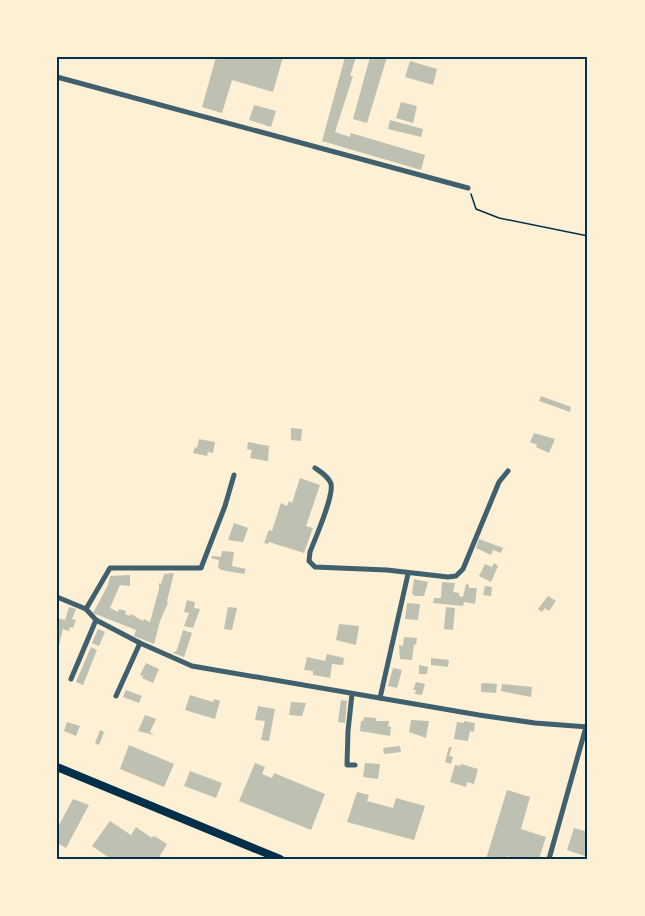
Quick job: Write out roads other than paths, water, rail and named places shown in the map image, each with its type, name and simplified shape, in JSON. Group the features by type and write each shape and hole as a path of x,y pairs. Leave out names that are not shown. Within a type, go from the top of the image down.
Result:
{"main road":[{"path":"57,767 280,859"}],"street":[{"path":"57,76 468,188"},
{"path":"315,468 326,476 331,484 330,496 310,552 309,561 315,567 456,576 463,569 499,482 508,471"},
{"path":"87,609 110,568 201,568 225,506 234,475"},
{"path":"380,698 408,574"},
{"path":"57,597 87,609 96,620 140,643 192,666 535,723 587,727 549,859"},
{"path":"71,679 96,620"},
{"path":"117,696 140,643"},
{"path":"352,693 347,765 355,765"}]}
